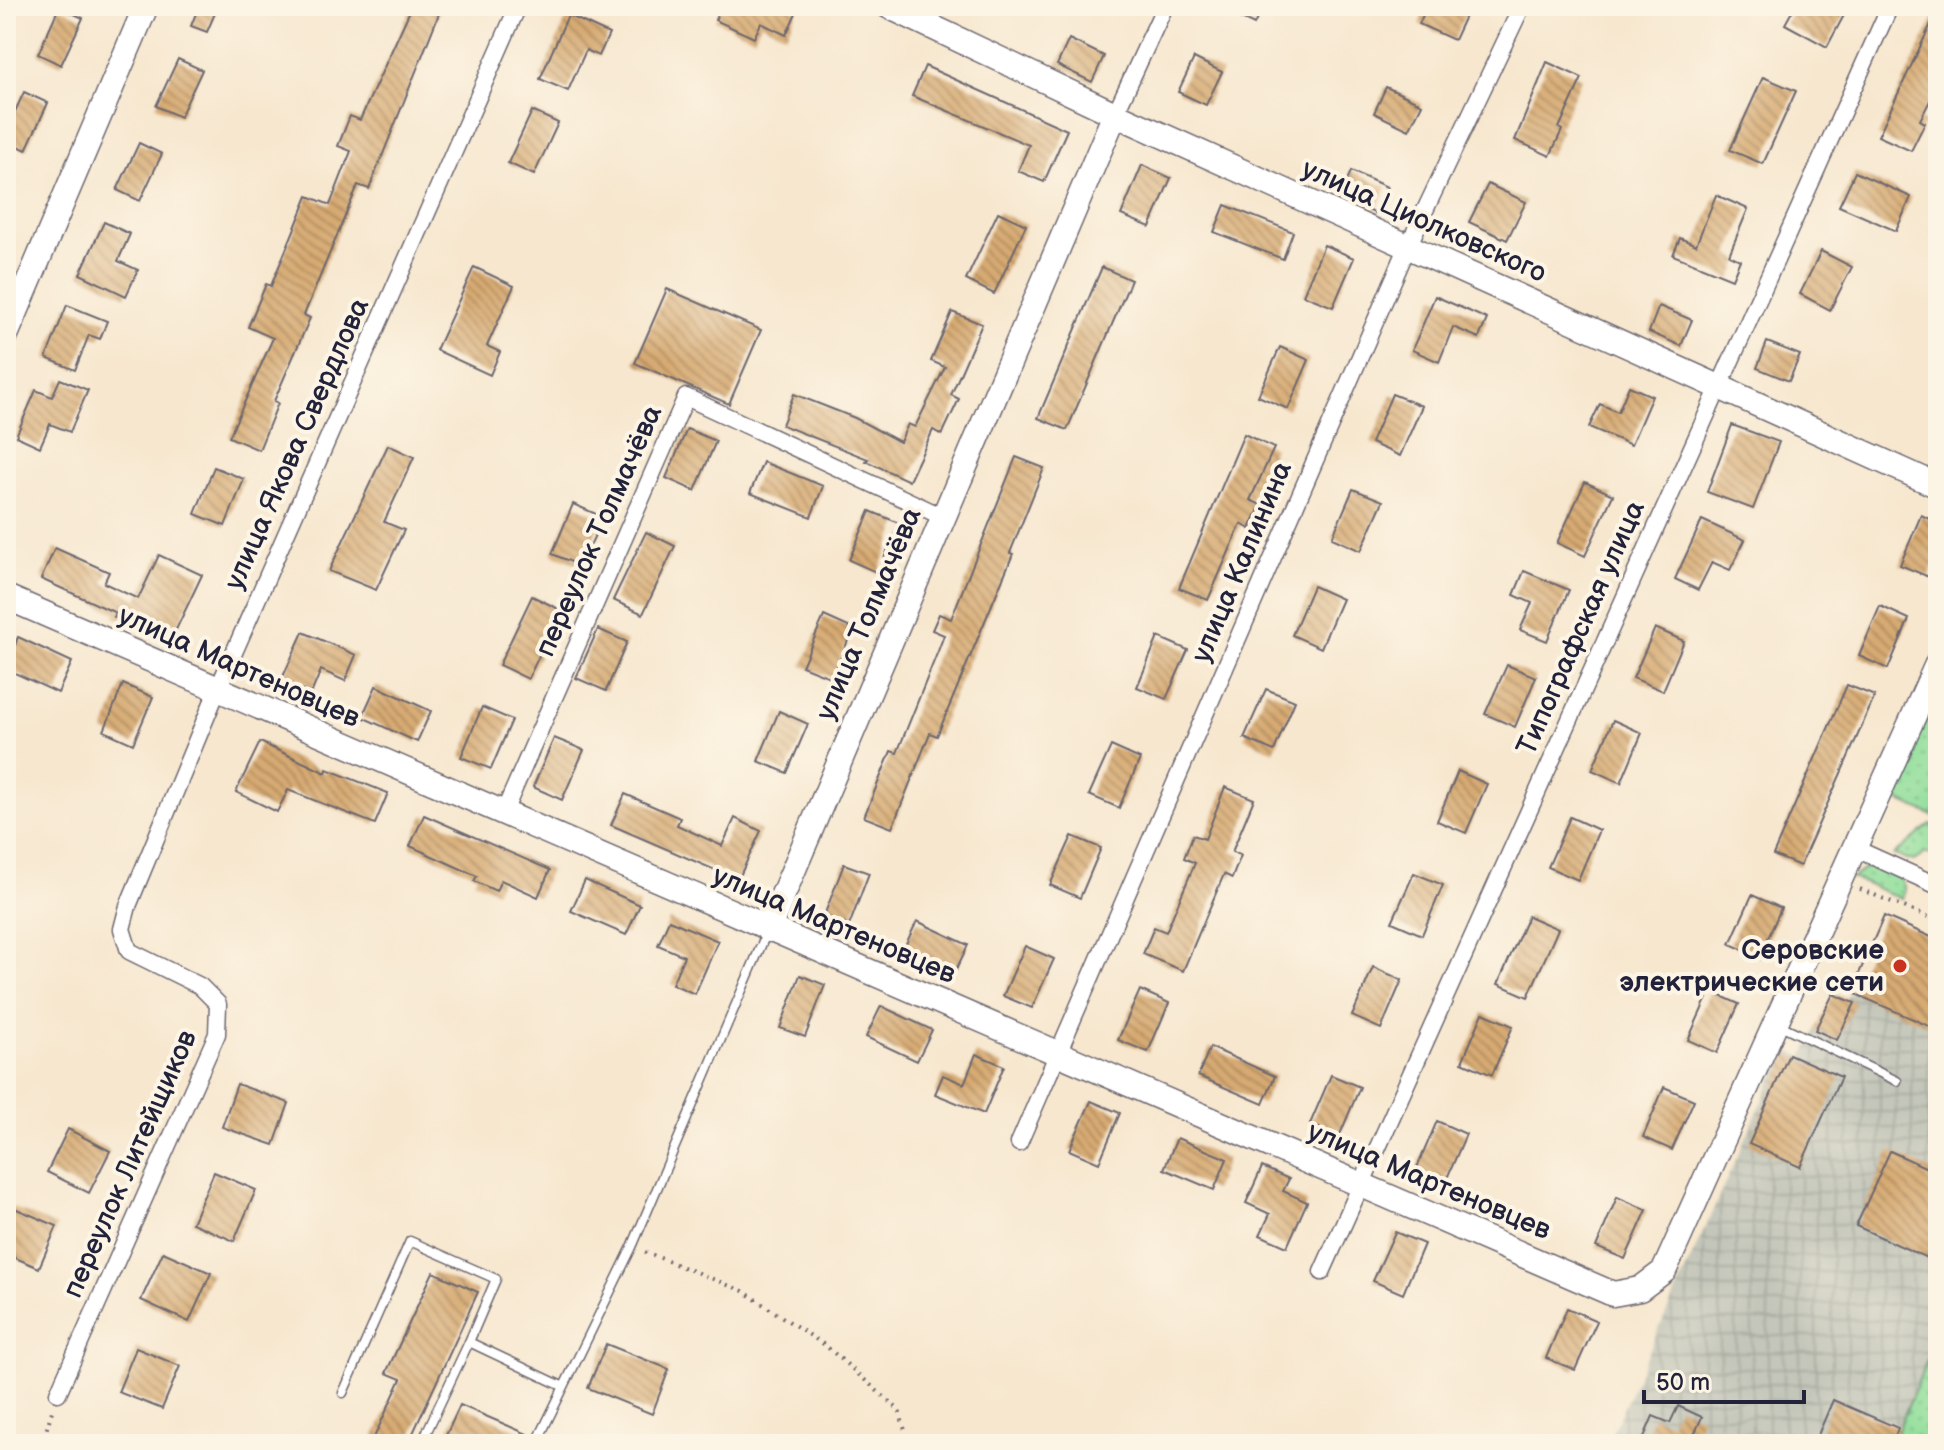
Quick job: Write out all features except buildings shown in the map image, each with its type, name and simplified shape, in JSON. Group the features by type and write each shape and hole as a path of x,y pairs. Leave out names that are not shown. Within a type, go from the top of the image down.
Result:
{"street":[{"path":"6,335 146,6"},
{"name":"улица Якова Свердлова","path":"128,906 217,691 518,6"},
{"name":"улица Циолковского","path":"888,6 1115,114 1938,486"},
{"name":"улица Толмачёва","path":"768,930 1115,114 1165,6"},
{"name":"улица Калинина","path":"1019,1143 1408,246 1522,6"},
{"name":"Типографская улица","path":"1322,1272 1890,6"},
{"name":"переулок Толмачёва","path":"503,814 686,397 943,517"},
{"name":"улица Мартеновцев","path":"6,597 1613,1294 1640,1289 1664,1271 1776,1023"},
{"path":"1776,1023 1938,662"},
{"path":"1854,848 1938,886"},
{"name":"переулок Литейщиков","path":"58,1393 217,1034 218,1004 200,986 129,951 122,929 128,906"}],"lane":[{"name":"улица Толмачёва","path":"536,1444 632,1247 768,930"},
{"path":"1776,1023 1897,1081"},
{"path":"343,1393 410,1241 496,1279 421,1444"},
{"path":"469,1342 562,1386"}],"path":[{"path":"1840,880 1938,921"},
{"path":"632,1247 743,1291 826,1346 899,1410 909,1444"},
{"path":"42,1444 58,1393"}],"shaded area":[{"path":"1851,992 1938,1030 1938,1173 1890,1151 1938,1263 1938,1334 1898,1426 1834,1400 1814,1444 1607,1444 1786,1049 1803,1057 1833,994 1845,999"}],"green space":[{"path":"1938,693 1938,818 1889,796"},
{"path":"1931,824 1938,827 1938,858 1926,853 1914,861 1894,855"},
{"path":"1870,865 1901,879 1905,890 1902,899 1852,878"},
{"path":"1938,1334 1938,1441 1892,1444"}],"place":[{"name":"Серовские электрические сети","path":"1900,966"}]}
